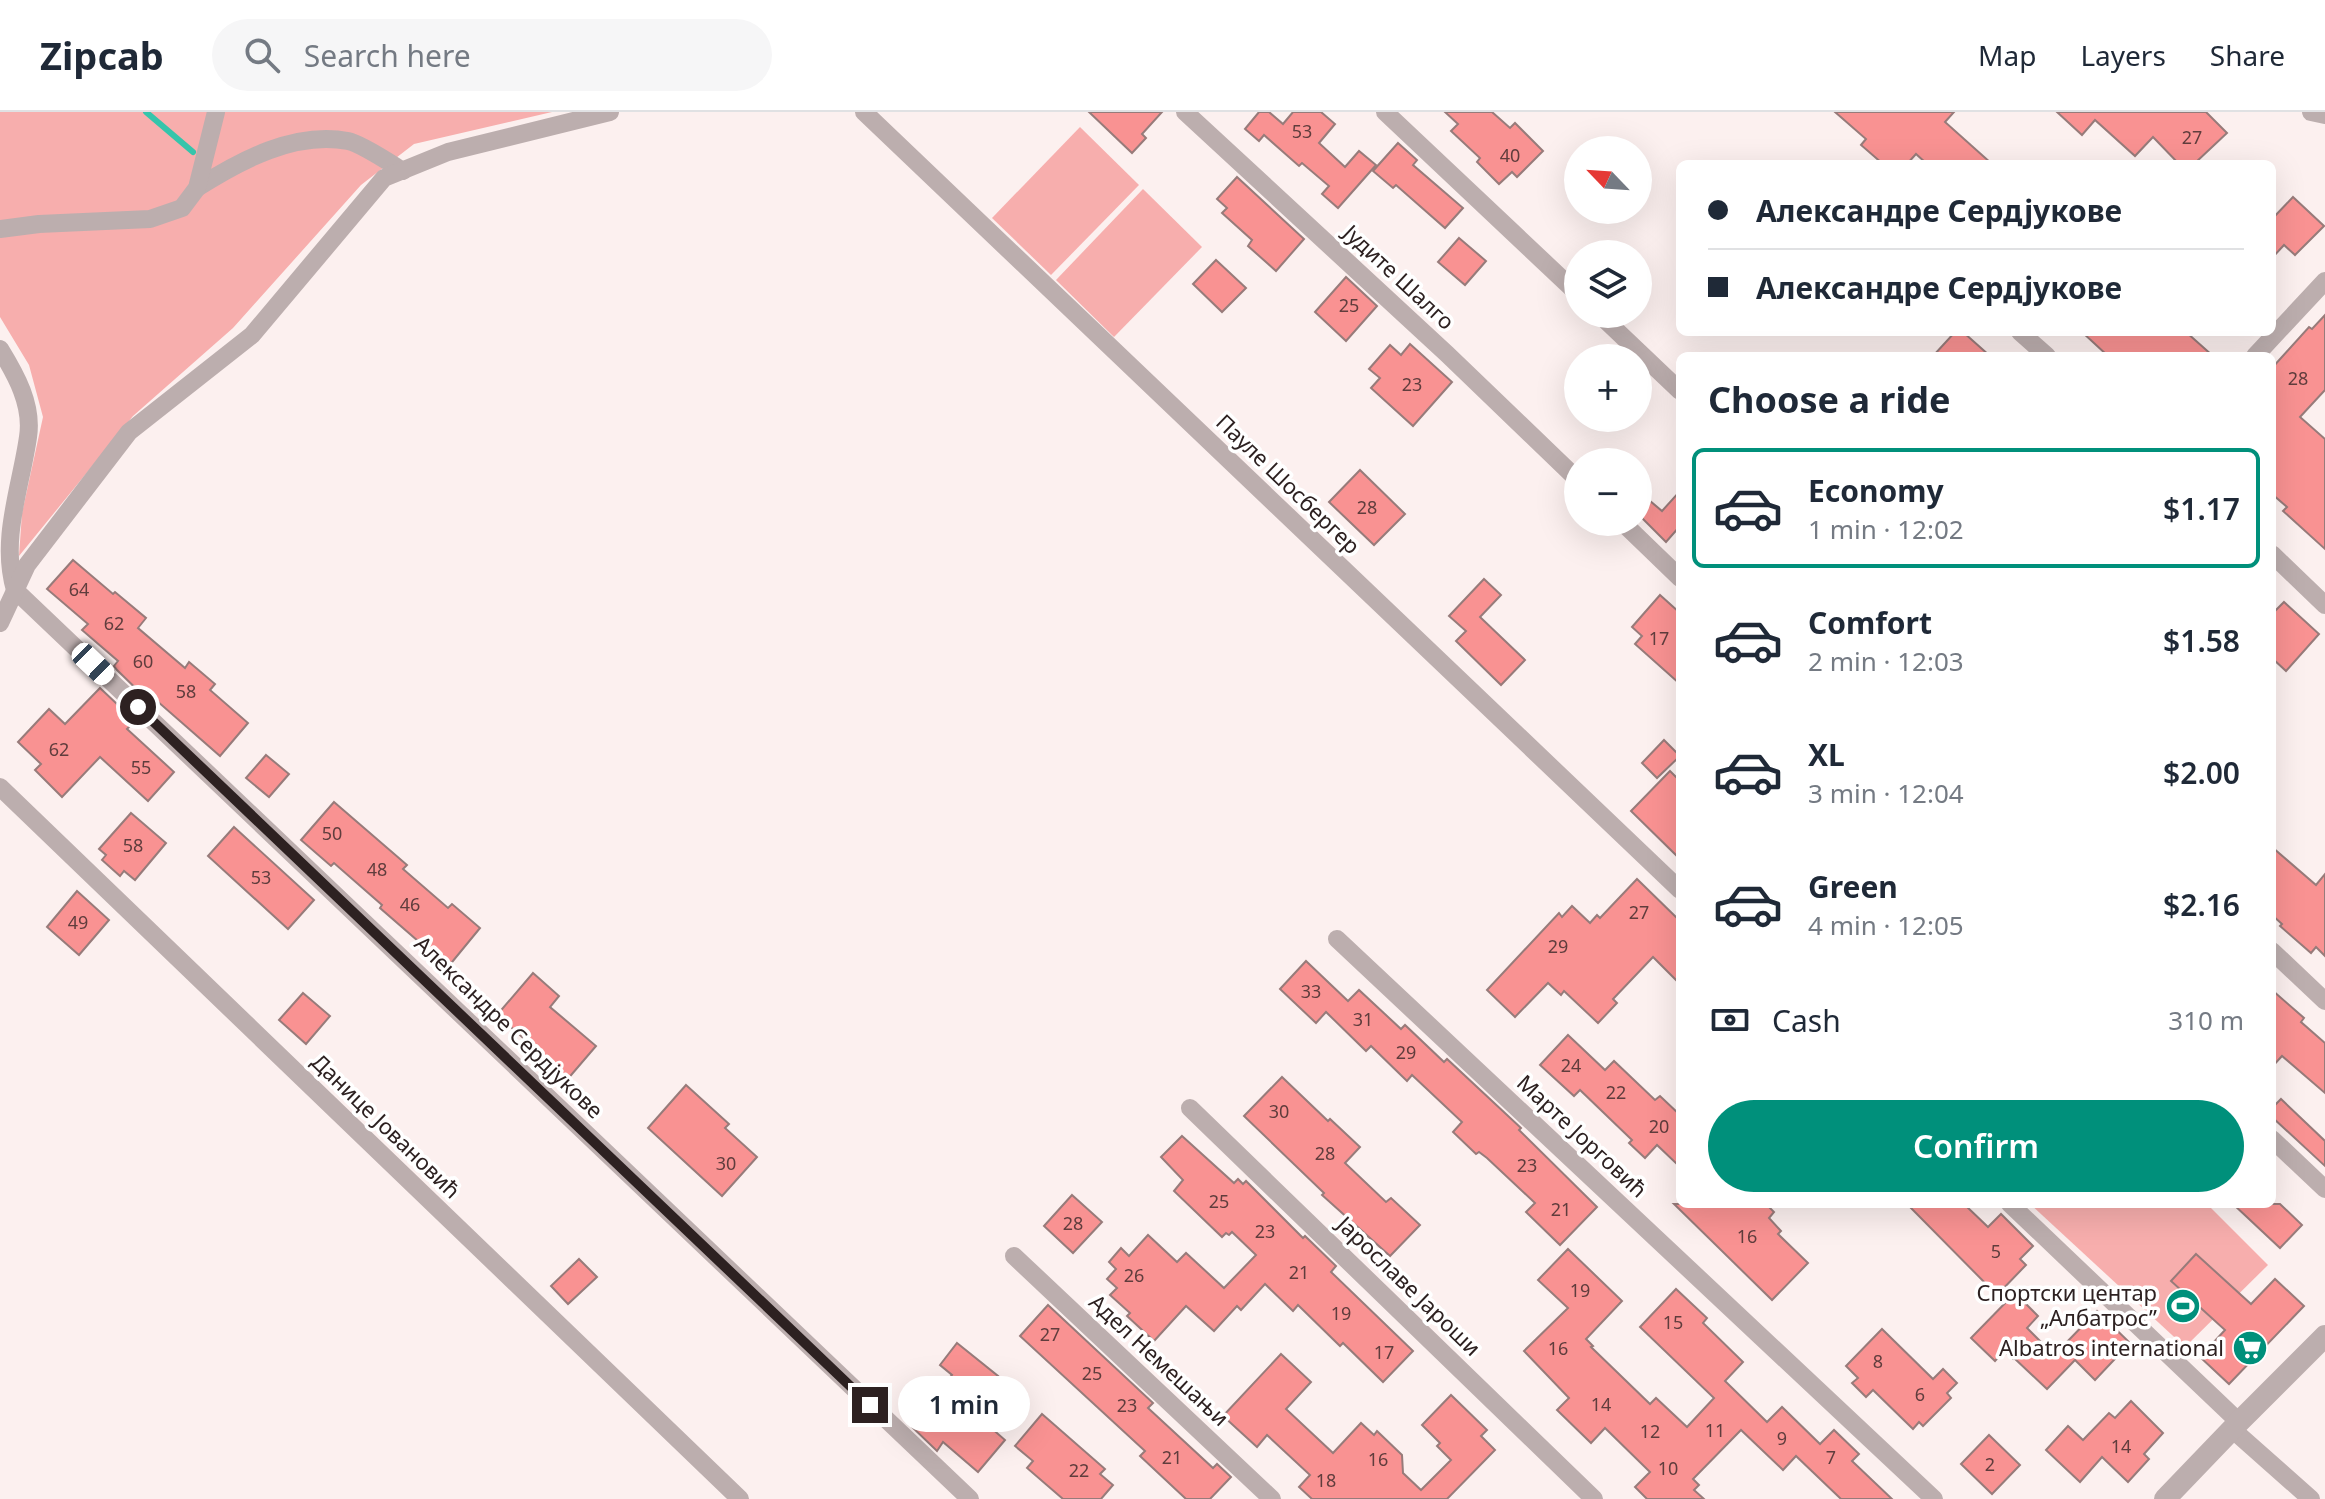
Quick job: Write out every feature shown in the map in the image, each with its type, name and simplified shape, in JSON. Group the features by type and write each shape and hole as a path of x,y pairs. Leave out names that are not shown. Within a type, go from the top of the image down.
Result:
{"street":[{"path":"197,188 216,112"},
{"path":"0,623 27,565 129,432 252,335 384,178 448,152 610,112"},
{"name":"Пауле Шосбергер","path":"864,112 1676,886"},
{"name":"Јудите Шалго","path":"1185,112 1564,467"},
{"path":"1385,112 1564,281"},
{"path":"2311,112 2325,115"},
{"path":"0,229 150,219 182,208 197,188 229,167 301,139 350,141 403,171"},
{"path":"2276,334 2325,281"},
{"path":"1614,328 1676,387"},
{"path":"2024,336 2042,352"},
{"path":"2259,352 2274,336"},
{"path":"0,349 15,373 26,402 29,434 10,506 5,553 15,590"},
{"path":"1636,536 1676,574"},
{"path":"2276,558 2325,605"},
{"name":"Александре Сердјукове","path":"15,590 970,1499"},
{"name":"Данице Јовановић","path":"0,787 740,1499"},
{"name":"Марте Јорговић","path":"1337,939 1934,1499"},
{"path":"2276,955 2325,1001"},
{"name":"Јарославе Јароши","path":"1190,1108 1594,1499"},
{"path":"2276,1143 2325,1189"},
{"path":"2014,1208 2311,1499"},
{"name":"Адел Немешањи","path":"1014,1256 1272,1499"},
{"path":"2165,1499 2325,1336"}],"shaded area":[{"path":"0,112 552,112 414,144 361,185 233,328 133,416 19,556 22,513 43,417 29,365 0,317"},
{"path":"1080,127 1139,185 1051,275 992,218"},
{"path":"1143,189 1202,247 1114,337 1056,280"},
{"name":"Спортски центар „Албатрос”","path":"2034,1208 2211,1208 2268,1265 2185,1347"}],"building":[{"path":"1089,112 1162,112 1142,134 1146,138 1132,153"},
{"path":"1259,112 1269,112 1283,124 1293,112 1321,112 1335,124 1319,143 1345,167 1359,151 1376,165 1338,208 1322,194 1329,186 1302,163 1299,166 1264,135 1259,141 1245,129"},
{"path":"1445,112 1492,112 1510,128 1515,123 1543,151 1517,177 1512,172 1499,184 1477,162 1480,158 1451,131 1458,124"},
{"path":"1835,112 1954,112 1945,122 1988,160 1923,160 1916,154 1911,160 1878,160 1861,145 1866,139"},
{"path":"2057,112 2206,112 2227,133 2198,160 2175,160 2153,137 2135,156 2095,120 2082,135"},
{"path":"1398,143 1417,160 1413,165 1463,208 1445,228 1396,185 1393,188 1373,171"},
{"path":"1237,177 1304,239 1276,271 1248,246 1252,240 1222,213 1227,208 1217,199"},
{"path":"2293,197 2324,226 2295,255 2284,245 2276,254 2276,215"},
{"path":"1459,238 1486,261 1465,285 1438,262"},
{"path":"1216,260 1246,288 1222,312 1193,284"},
{"path":"1346,277 1377,306 1346,341 1315,312"},
{"path":"2325,315 2325,390 2300,417 2325,439 2325,549 2283,511 2287,507 2276,497 2276,364 2309,327 2312,329"},
{"path":"1951,336 1968,336 1986,352 1937,352"},
{"path":"2086,336 2190,336 2208,352 2104,352"},
{"path":"1410,344 1452,382 1413,426 1371,388 1380,378 1369,369 1390,345 1401,355"},
{"path":"1360,470 1405,514 1374,545 1329,502"},
{"path":"1676,495 1676,531 1666,542 1652,528 1652,503 1662,511"},
{"path":"73,560 146,618 138,628 185,668 189,662 215,684 210,690 248,723 220,756 156,700 152,704 117,670 114,666 118,661 82,630 88,624 47,589"},
{"path":"1484,579 1501,595 1480,617 1525,660 1501,685 1456,641 1466,631 1449,616"},
{"path":"1660,595 1676,609 1676,680 1635,644 1642,636 1632,627"},
{"path":"2284,602 2319,634 2286,671 2276,662 2276,610"},
{"path":"100,688 135,721 127,729 174,772 148,801 100,757 62,797 35,770 41,764 18,742 49,709 65,724"},
{"path":"1664,740 1676,752 1676,760 1657,778 1642,763"},
{"path":"266,755 289,774 269,797 246,778"},
{"path":"1670,771 1676,777 1676,855 1631,811"},
{"path":"334,802 407,865 403,869 448,908 452,904 480,928 448,967 334,863 331,866 301,840"},
{"path":"131,813 166,843 135,880 124,871 120,876 102,860 106,855 99,849"},
{"path":"234,827 314,900 288,929 208,856"},
{"path":"2276,850 2316,885 2325,874 2325,956 2316,947 2311,953 2280,926 2282,924 2276,919"},
{"path":"1637,879 1676,917 1676,980 1653,957 1613,999 1617,1003 1598,1023 1564,991 1561,995 1548,983 1515,1017 1487,990 1559,913 1562,917 1572,906 1590,923 1597,915 1600,918"},
{"path":"77,891 109,920 79,955 47,927"},
{"path":"1306,961 1348,1001 1359,990 1401,1029 1405,1025 1444,1062 1447,1059 1521,1128 1519,1130 1597,1207 1560,1245 1526,1212 1535,1203 1487,1158 1479,1152 1476,1154 1453,1132 1462,1122 1412,1075 1407,1081 1371,1046 1366,1051 1326,1012 1316,1023 1280,989"},
{"path":"533,973 559,996 550,1007 596,1046 566,1081 526,1047 529,1043 497,1015"},
{"path":"303,993 330,1016 306,1044 279,1020"},
{"path":"2276,994 2304,1018 2301,1022 2325,1043 2325,1093 2282,1056 2276,1063"},
{"path":"1568,1035 1605,1070 1614,1061 1655,1100 1660,1096 1676,1111 1676,1163 1657,1145 1645,1158 1629,1143 1632,1140 1580,1090 1574,1096 1540,1065"},
{"path":"1282,1077 1360,1147 1345,1163 1386,1202 1391,1198 1420,1225 1390,1256 1322,1195 1324,1193 1244,1116"},
{"path":"686,1085 729,1124 725,1128 757,1157 722,1196 648,1128"},
{"path":"2281,1099 2325,1141 2325,1166 2276,1121 2276,1104"},
{"path":"1182,1136 1234,1183 1238,1179 1243,1184 1246,1181 1336,1266 1331,1272 1413,1351 1383,1382 1298,1305 1293,1311 1265,1284 1241,1310 1237,1306 1214,1331 1186,1306 1154,1341 1127,1316 1130,1313 1110,1295 1117,1288 1107,1279 1116,1269 1109,1262 1121,1248 1129,1256 1148,1235 1177,1262 1186,1253 1224,1288 1256,1255 1232,1232 1222,1237 1174,1191 1183,1180 1161,1157"},
{"path":"1072,1195 1102,1222 1073,1253 1044,1226"},
{"path":"2276,1204 2280,1204 2302,1225 2280,1248 2237,1208 2276,1208"},
{"path":"1678,1208 1770,1208 1774,1212 1769,1218 1781,1231 1778,1234 1808,1263 1772,1300"},
{"path":"1911,1208 1968,1208 1988,1227 2001,1214 2033,1246 2020,1259 2026,1265 1997,1295"},
{"path":"1568,1249 1622,1301 1586,1339 1650,1404 1656,1398 1687,1427 1714,1398 1640,1327 1676,1289 1707,1318 1703,1323 1743,1362 1725,1381 1767,1422 1782,1407 1820,1444 1834,1430 1859,1454 1852,1461 1892,1499 1841,1499 1796,1456 1783,1470 1741,1430 1693,1479 1699,1485 1694,1490 1704,1499 1647,1499 1635,1487 1650,1472 1605,1428 1591,1443 1557,1410 1569,1398 1524,1351 1568,1308 1538,1280"},
{"path":"2196,1254 2251,1304 2275,1279 2304,1306 2229,1384 2200,1357 2225,1330 2171,1281"},
{"path":"579,1259 597,1277 568,1304 551,1286"},
{"path":"2015,1293 2038,1316 2027,1328 2050,1351 2058,1343 2062,1347 2097,1311 2130,1343 2095,1380 2075,1360 2047,1389 2004,1351 1995,1361 1971,1338"},
{"path":"1048,1305 1153,1403 1148,1408 1213,1468 1217,1464 1231,1477 1210,1499 1186,1499 1140,1456 1145,1451 1020,1336"},
{"path":"1882,1329 1933,1379 1943,1369 1957,1383 1947,1393 1951,1398 1923,1426 1919,1422 1913,1429 1873,1390 1866,1397 1852,1383 1858,1378 1846,1366"},
{"path":"957,1343 998,1376 973,1407 973,1412 1005,1440 978,1472 943,1442 937,1451 910,1425 952,1375 940,1365"},
{"path":"1281,1354 1311,1382 1286,1409 1333,1453 1361,1423 1374,1435 1377,1431 1402,1455 1403,1473 1421,1490 1451,1460 1422,1425 1451,1395 1487,1430 1481,1436 1495,1450 1447,1499 1312,1499 1299,1487 1310,1475 1267,1435 1257,1447 1223,1416"},
{"path":"2131,1401 2163,1433 2144,1454 2149,1459 2128,1482 2102,1457 2080,1482 2046,1450 2068,1426 2083,1440 2109,1413 2115,1418"},
{"path":"1042,1414 1105,1469 1100,1474 1113,1485 1101,1499 1063,1499 1027,1468 1033,1461 1015,1446"},
{"path":"1989,1435 2020,1465 1992,1494 1961,1464"}],"waterway":[{"path":"146,112 193,152"}],"place":[{"name":"Спортски центар „Албатрос”","path":"2183,1306"},
{"name":"Albatros international","path":"2250,1348"}],"route":[{"path":"138,707 870,1405"}]}
